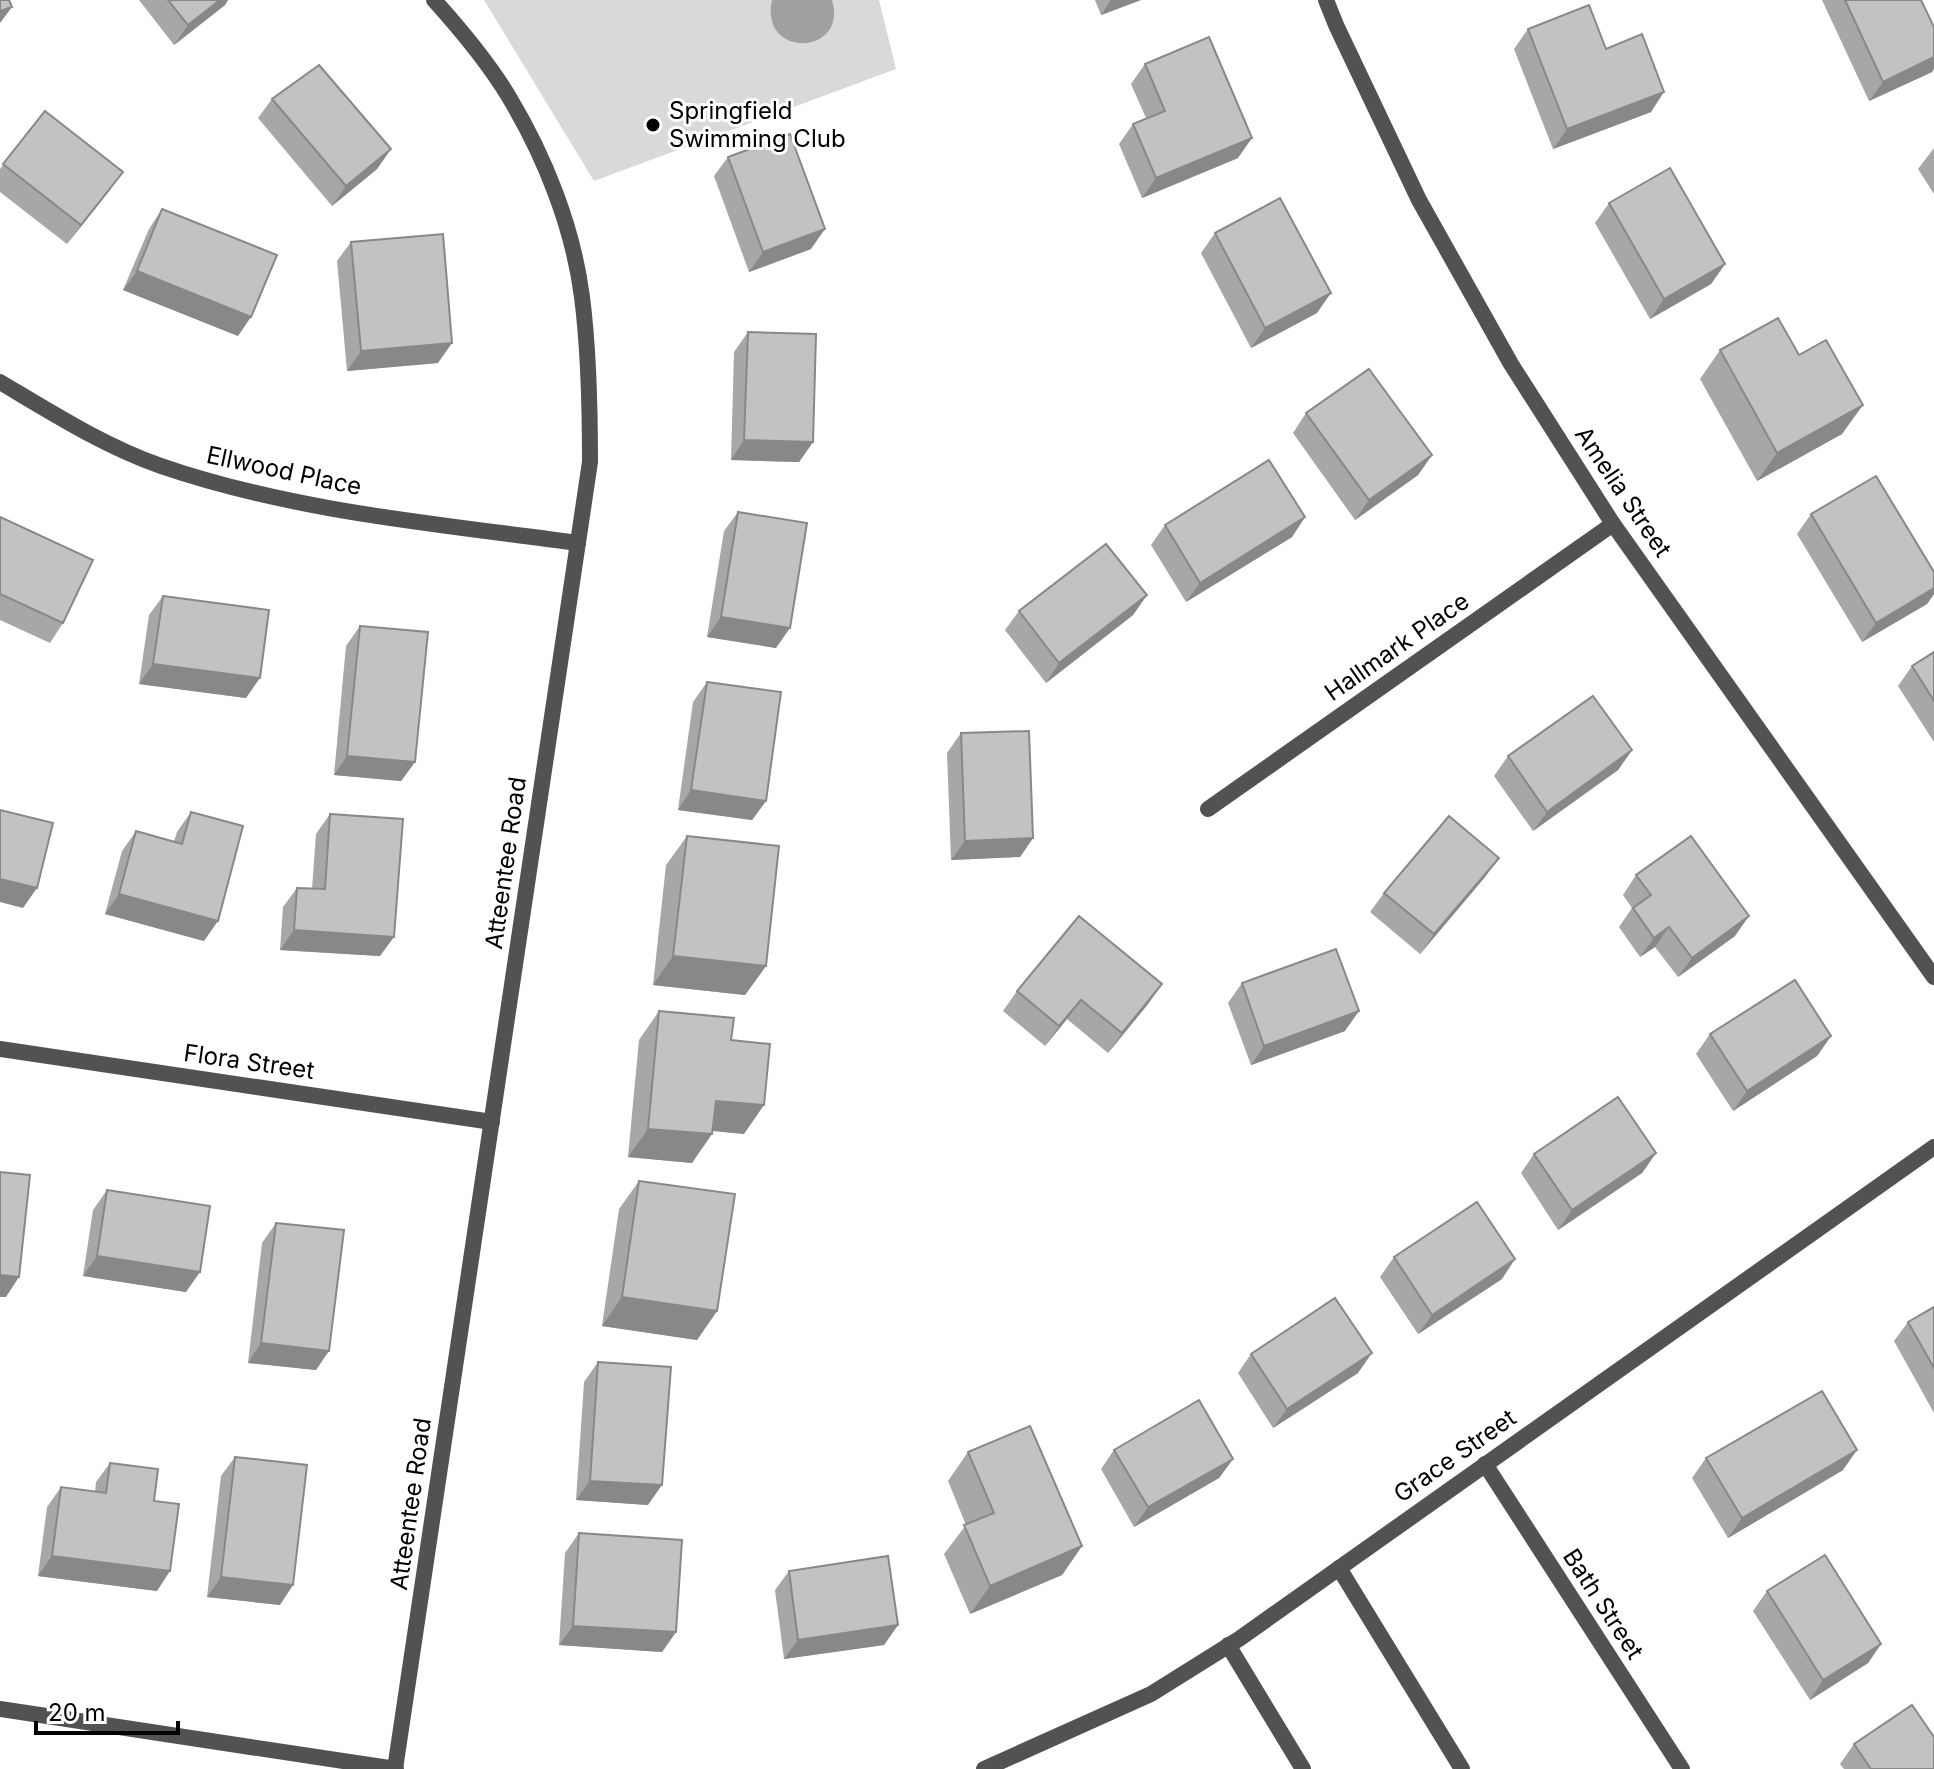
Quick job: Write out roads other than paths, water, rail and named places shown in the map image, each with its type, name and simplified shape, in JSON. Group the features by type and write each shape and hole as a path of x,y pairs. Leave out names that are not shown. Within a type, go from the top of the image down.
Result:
{"street":[{"name":"Atteentee Road","path":"396,1769 590,462 589,389 582,296 560,207 544,166 509,96 469,40 434,0"},
{"name":"Amelia Street","path":"1326,0 1419,200 1511,364 1613,524 1934,977"},
{"name":"Ellwood Place","path":"0,382 82,431 159,465 240,490 330,508 578,543"},
{"name":"Hallmark Place","path":"1208,809 1613,524"},
{"name":"Flora Street","path":"0,1049 492,1122"},
{"name":"Grace Street","path":"984,1769 1151,1694 1228,1645 1934,1147"},
{"name":"Bath Street","path":"1485,1464 1682,1769"},
{"path":"1339,1568 1462,1769"},
{"path":"1228,1645 1303,1769"},
{"path":"0,1709 396,1769"}],"place":[{"name":"Springfield Swimming Club","path":"653,125"}]}
